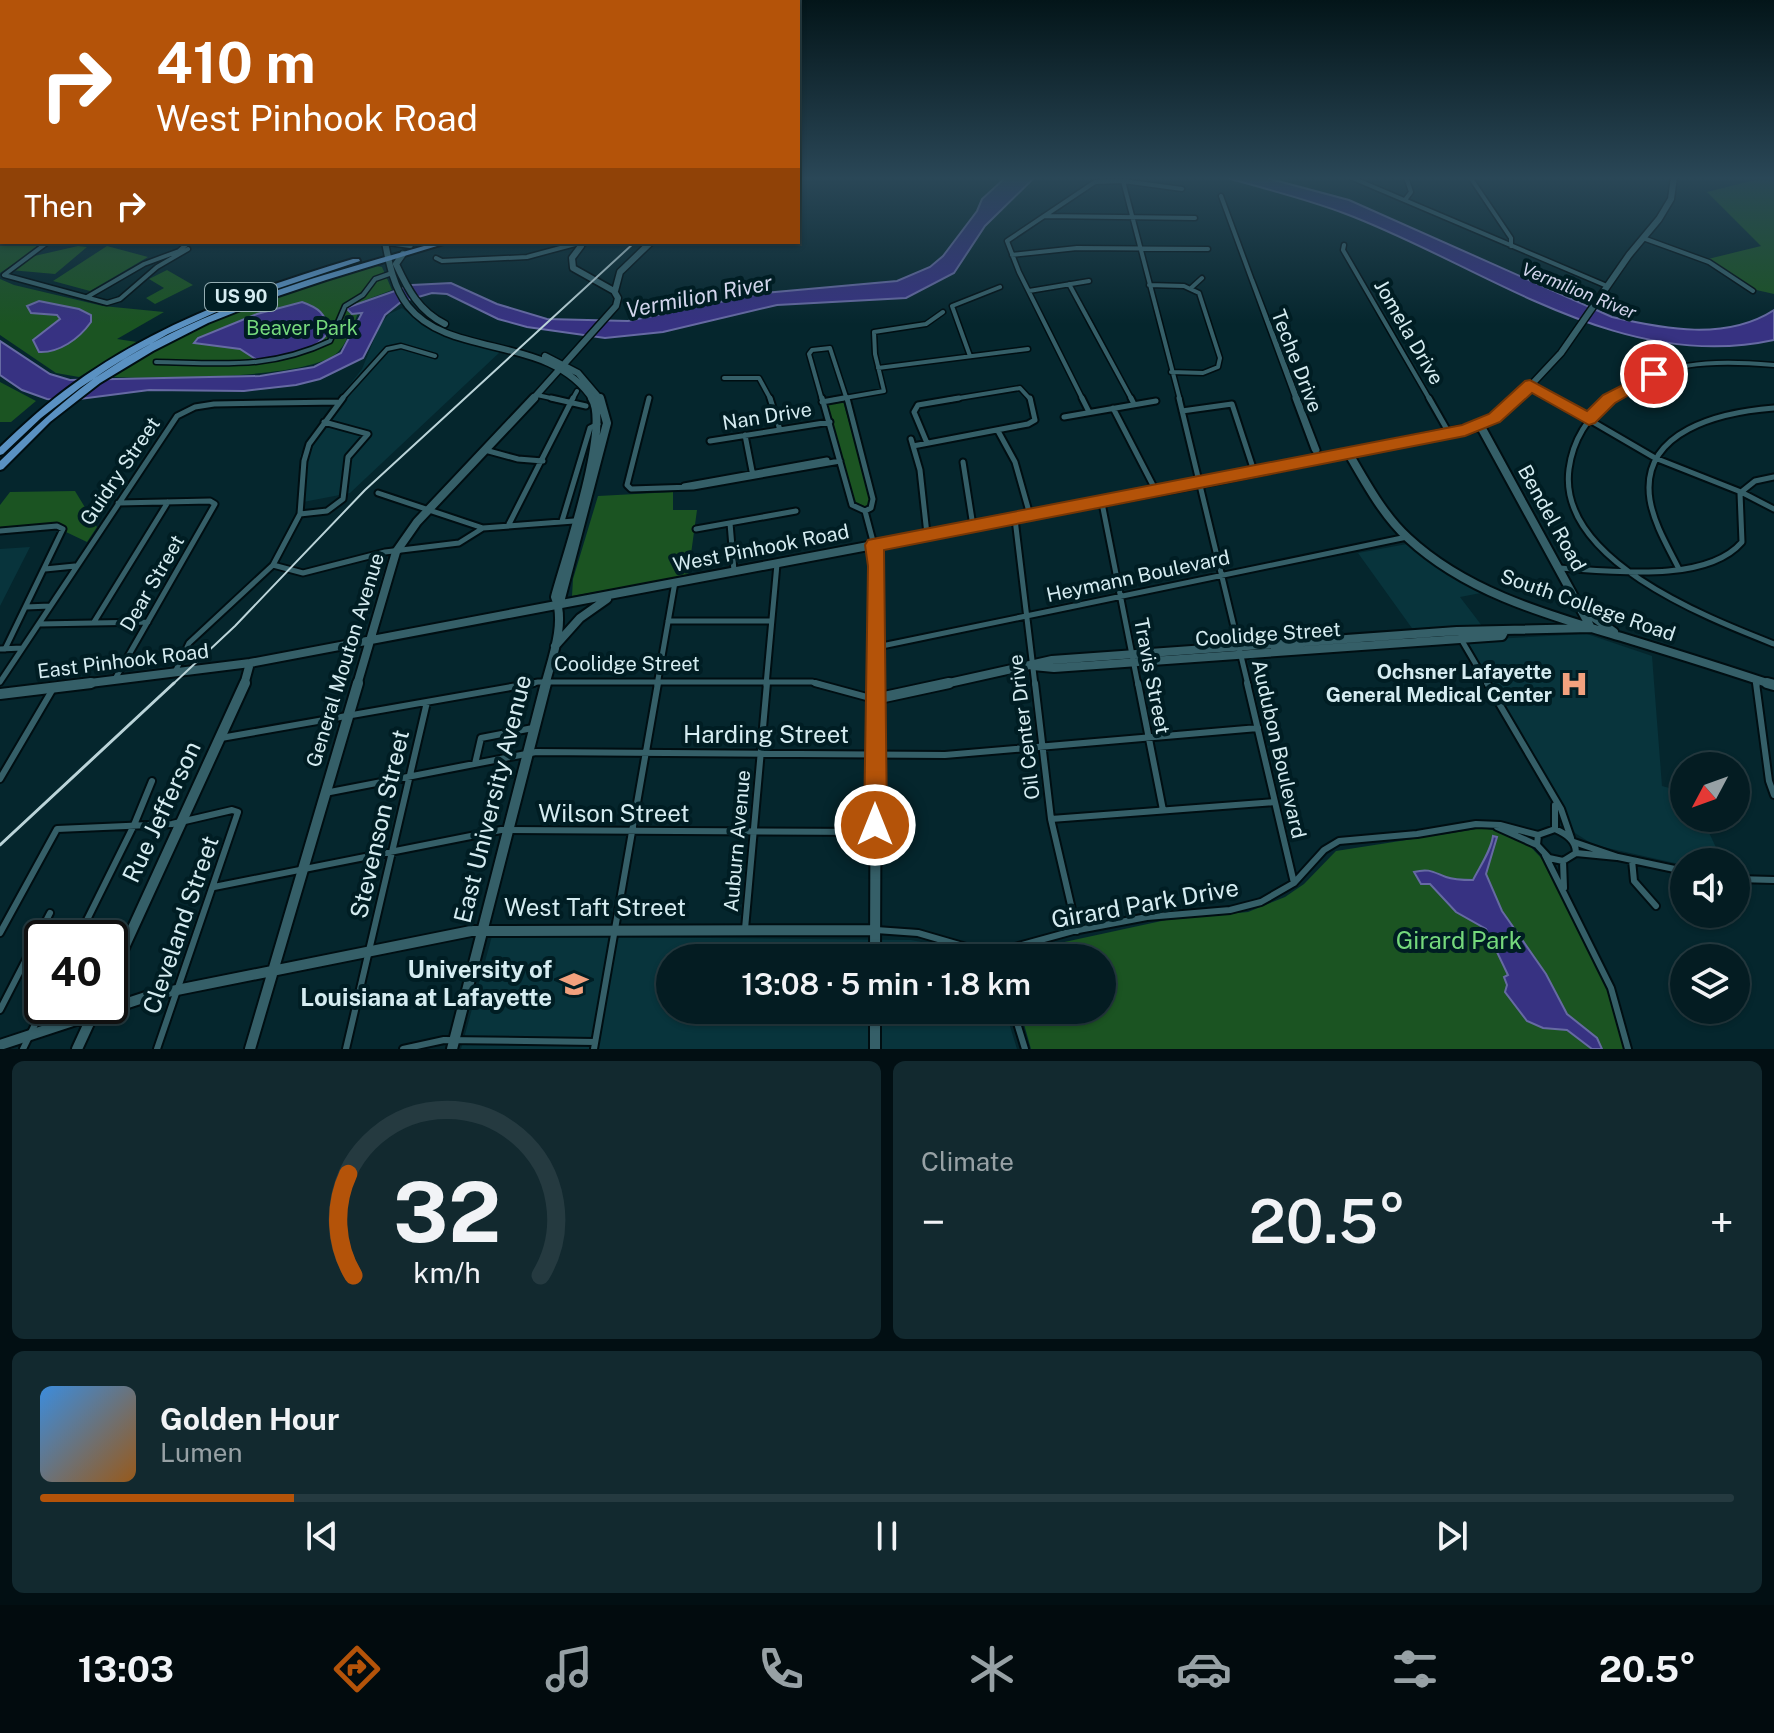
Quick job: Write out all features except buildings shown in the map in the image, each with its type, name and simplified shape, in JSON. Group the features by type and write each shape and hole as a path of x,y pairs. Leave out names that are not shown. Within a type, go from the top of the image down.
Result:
{"highway":[{"name":"US 90","path":"0,467 40,420 170,336 247,302 414,244"},
{"name":"US 90","path":"0,452 107,365 159,334 233,299 291,279 439,244"}],"main road":[{"name":"West Pinhook Road","path":"250,663 1201,483 1319,456 1349,454 1480,425 1500,414 1567,345 1652,226"},
{"path":"387,244 386,256 392,273 400,281"},
{"path":"402,244 410,245"},
{"path":"581,244 572,258 573,268 582,276 615,291"},
{"path":"604,284 616,279 649,244"},
{"path":"403,254 396,262 400,281 415,309 426,321 563,366 589,393 603,424"},
{"name":"General Mouton Avenue","path":"250,1049 396,552 428,510 609,318 618,305 616,279"},
{"name":"East University Avenue","path":"453,1045 555,646 559,606 555,597 603,424"},
{"name":"Bendel Road","path":"1480,425 1591,628"},
{"name":"South College Road","path":"1349,454 1384,510 1408,537 1468,581 1531,608 1774,685"},
{"path":"874,545 877,566 875,944"},
{"path":"555,646 587,612 611,596"},
{"path":"1579,604 1597,621 1629,639"},
{"path":"1531,608 1547,622 1537,631"},
{"name":"Coolidge Street","path":"875,699 1033,665 1054,668 1133,658 1459,635 1498,629 1504,632 1591,628"},
{"name":"East Pinhook Road","path":"0,694 250,663"},
{"name":"Rue Jefferson","path":"128,939 221,738 247,678 250,663"},
{"name":"West Taft Street","path":"128,1001 369,950 482,930 875,930"},
{"name":"West Taft Street","path":"0,1045 56,1024"},
{"path":"77,1049 89,1024"},
{"path":"875,1024 875,1049"}],"street":[{"path":"1028,226 1008,240 1012,255 1089,412"},
{"name":"Audubon Boulevard","path":"1134,226 1201,483 1294,883"},
{"name":"Teche Drive","path":"1232,226 1319,456"},
{"path":"1464,226 1607,286"},
{"path":"1503,226 1511,238 1511,246"},
{"path":"1642,238 1709,262 1753,291"},
{"path":"45,244 8,268 4,275 105,302 117,301 157,267 188,249 183,248"},
{"path":"86,297 187,244"},
{"path":"436,258 442,261 527,257 578,244"},
{"name":"Jomela Drive","path":"1344,245 1343,250 1449,433"},
{"path":"1012,255 1069,248 1208,249"},
{"path":"156,362 260,364 301,355 330,341 345,306 365,294 372,282 392,273"},
{"path":"1191,288 1202,278"},
{"path":"1029,291 1089,281"},
{"path":"1069,284 1134,404"},
{"path":"1149,285 1191,288 1202,297 1220,363 1208,372 1171,372"},
{"path":"970,356 952,306 1000,287"},
{"path":"822,402 884,391 874,332 926,324 943,312"},
{"path":"175,673 189,643 273,565 300,514 305,456 339,402 387,349 404,347 435,356"},
{"path":"821,349 833,350 873,499 872,506 865,511 852,505 822,402 809,354 821,349"},
{"path":"878,368 1028,349"},
{"path":"1774,365 1720,361 1675,367 1625,388 1589,419 1574,441 1568,460 1568,487 1588,531 1624,569 1682,605 1774,644"},
{"path":"724,378 759,378 775,407 780,430"},
{"path":"1530,385 1655,458 1741,492 1774,509"},
{"path":"927,443 914,410 918,405 1017,388 1025,390 1034,409 1034,422 927,443 912,442 920,470 927,534"},
{"path":"508,525 577,391"},
{"path":"536,394 586,406"},
{"path":"649,398 628,487 633,489 683,487 840,460"},
{"path":"1064,417 1156,401"},
{"name":"Guidry Street","path":"0,682 174,419 185,411 214,404 339,402"},
{"path":"1182,411 1232,404 1255,472"},
{"path":"1113,408 1156,491"},
{"path":"1679,569 1650,503 1649,479 1655,458 1675,436 1691,427 1734,413 1774,408"},
{"path":"300,514 327,511 343,499 348,457 368,434 324,422"},
{"name":"Nan Drive","path":"710,441 830,422"},
{"path":"562,521 590,428 603,424"},
{"path":"998,431 1015,462 1031,515"},
{"path":"745,435 753,474"},
{"path":"484,450 518,459 543,461"},
{"path":"963,462 973,526"},
{"path":"1559,568 1679,569 1720,563 1737,551 1744,535 1739,503 1741,492 1755,481 1774,477"},
{"path":"378,493 483,528 578,521"},
{"path":"118,503 168,502"},
{"path":"94,622 168,502"},
{"name":"Dear Street","path":"114,680 214,502 168,502"},
{"name":"Travis Street","path":"1102,502 1163,810"},
{"path":"696,529 796,511"},
{"path":"865,511 874,545"},
{"name":"Oil Center Drive","path":"1015,518 1051,819 1077,931"},
{"path":"730,523 734,571"},
{"path":"0,531 57,526 63,529 2,649"},
{"path":"273,565 303,573 396,552 459,543 483,528"},
{"name":"Heymann Boulevard","path":"876,647 1408,537"},
{"name":"Auburn Avenue","path":"745,930 777,563"},
{"path":"44,569 75,566"},
{"path":"403,1049 453,1045 595,1046 675,582"},
{"path":"26,607 51,606"},
{"path":"668,621 771,621"},
{"path":"39,624 149,622"},
{"path":"1459,635 1555,804 1561,809 1576,853"},
{"path":"2,649 23,647"},
{"path":"1756,679 1769,781 1774,795"},
{"name":"Coolidge Street","path":"221,738 546,682 825,684 875,699"},
{"path":"0,779 54,687"},
{"name":"Stevenson Street","path":"346,1049 427,702"},
{"path":"475,764 481,738 534,728"},
{"name":"Harding Street","path":"324,793 528,754 958,754 1258,728"},
{"path":"87,920 152,781"},
{"path":"1051,819 1275,802"},
{"path":"1555,804 1555,829"},
{"name":"Cleveland Street","path":"157,1049 238,812 183,820"},
{"path":"0,933 57,829 172,824 183,820"},
{"name":"Girard Park Drive","path":"1028,944 1147,917 1241,908 1277,895 1294,883 1324,850 1339,841 1417,834 1472,824 1538,835"},
{"name":"Girard Park Drive","path":"1496,826 1537,845"},
{"path":"1555,829 1538,835 1537,845 1563,889 1611,988 1628,1049"},
{"path":"1555,829 1573,840 1618,857"},
{"name":"Wilson Street","path":"214,887 508,831 875,832"},
{"path":"1563,861 1576,853 1618,857 1670,868"},
{"path":"1545,855 1563,861"},
{"path":"1632,860 1634,881 1656,906"},
{"path":"1563,861 1563,889"},
{"path":"1750,879 1774,880"},
{"path":"0,1010 50,913"},
{"name":"Girard Park Drive","path":"875,930 918,933 953,944"},
{"path":"23,1049 35,1024"},
{"path":"1017,1024 1025,1049"}],"shaded area":[{"path":"966,226 985,226 954,273 906,298 777,305 663,332 605,338 527,327 498,319 447,294 432,293 401,302 385,315 363,358 320,379 296,385 244,391 149,390 64,401 22,390 0,375 0,341 50,374 70,380 260,376 314,367 341,353 362,313 352,314 346,308 412,285 451,283 497,304 547,319 628,321 764,293 897,281 930,267 943,256"},
{"path":"1374,226 1407,226 1612,317 1652,325 1715,329 1755,320 1774,310 1774,340 1717,346 1661,342 1607,329 1501,286"},
{"path":"39,301 79,309 91,315 91,322 68,344 39,352 33,340 60,319 57,315 31,313 27,306"},
{"path":"302,302 320,312 329,331 306,350 257,360 240,349 194,343 198,338 257,314"},
{"path":"402,308 426,327 500,352 350,493 298,503 300,456 310,435 362,369 380,325 389,314"},
{"name":"Ochsner Lafayette General Medical Center","path":"1407,544 1481,593 1460,597 1492,639 1587,634 1652,656 1662,786 1670,788 1670,832 1709,832 1716,848 1670,848 1670,862 1594,845 1575,833 1460,628 1414,631 1358,553"},
{"path":"30,547 0,606 0,549"},
{"path":"1493,836 1497,837 1486,874 1502,911 1546,974 1567,1014 1597,1038 1602,1049 1592,1049 1567,1030 1543,1028 1527,1021 1505,992 1507,985 1504,977 1508,975 1486,929 1456,912 1430,884 1421,884 1414,872 1427,871 1452,879 1473,880 1488,853"},
{"name":"University of Louisiana at Lafayette","path":"492,936 911,940 932,944 656,944 656,1024 1009,1024 1017,1049 461,1049"}],"green space":[{"path":"1741,226 1774,226 1774,294 1752,289 1708,259 1761,246"},
{"path":"0,244 43,244 0,273"},
{"path":"78,246 87,247 55,274 10,270 30,257"},
{"path":"107,246 148,257 90,291 53,281"},
{"name":"Beaver Park","path":"377,266 382,267 392,290 363,301 343,346 324,361 299,368 231,376 110,377 173,341 239,311"},
{"path":"167,270 193,285 155,304 146,298 164,288 149,279"},
{"path":"0,279 103,306 164,312 117,339 137,342 79,377 56,373 0,335"},
{"path":"0,382 36,401 11,422 0,422"},
{"path":"843,401 871,500 866,507 853,501 827,403"},
{"path":"75,491 97,527 87,542 66,532 66,528 59,524 0,528 0,505 10,492"},
{"path":"673,492 673,510 697,510 688,576 572,596 573,579 598,496"},
{"name":"Girard Park","path":"1483,828 1506,833 1527,843 1544,861 1605,981 1625,1049 1031,1049 1024,1024 1116,1024 1116,944 1055,944 1166,920 1248,912 1285,897 1304,884 1336,851"}],"railway":[{"path":"172,685 235,626 365,490 633,244"},
{"path":"0,845 174,683"}],"place":[{"name":"Ochsner Lafayette General Medical Center","path":"1574,684"},
{"name":"University of Louisiana at Lafayette","path":"574,984"}],"route":[{"path":"875,825 877,566 874,545 1465,430 1494,418 1530,385 1589,419 1609,399 1654,374"}],"water label":[{"name":"Vermilion River","path":"1579,291"},
{"name":"Vermilion River","path":"699,296"}]}
